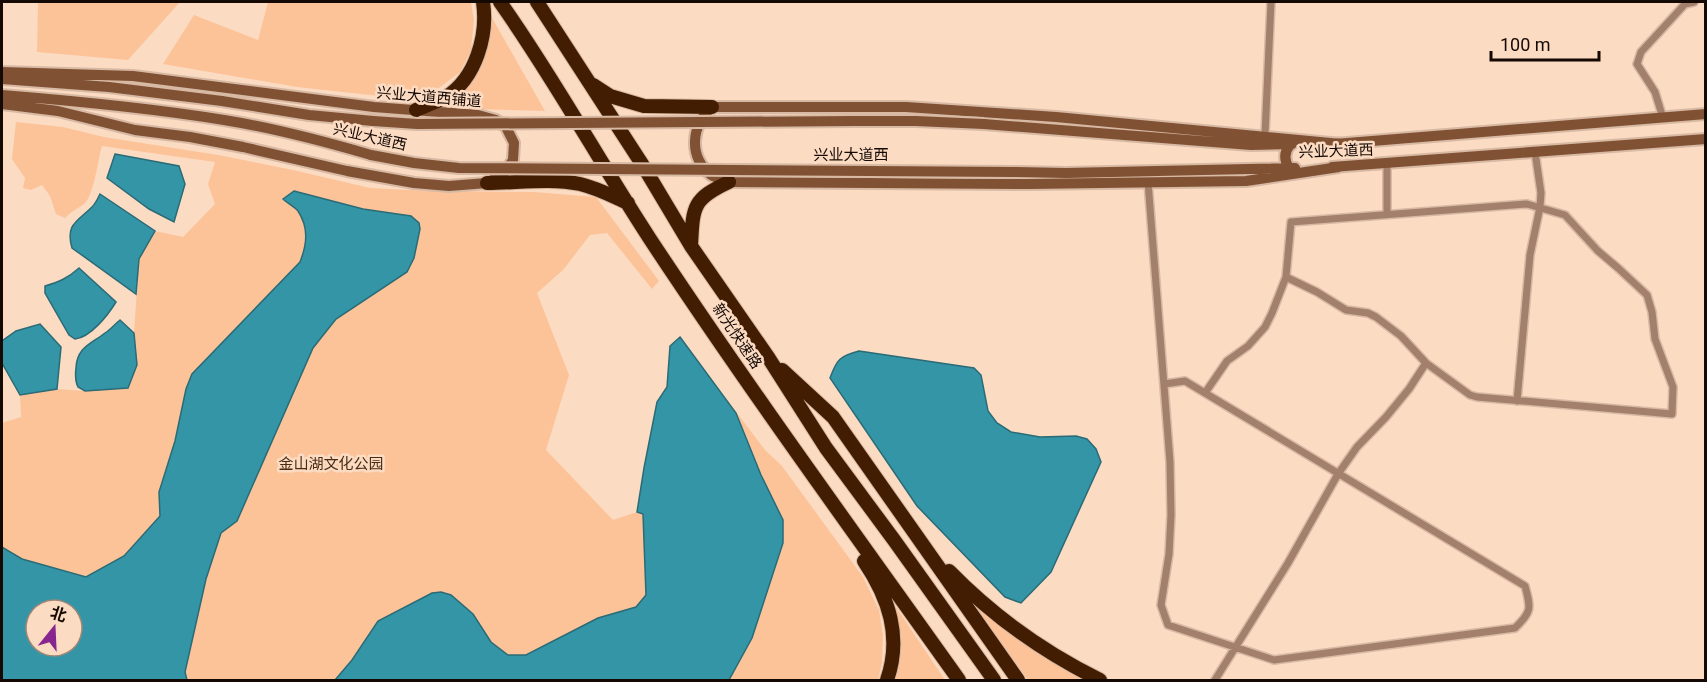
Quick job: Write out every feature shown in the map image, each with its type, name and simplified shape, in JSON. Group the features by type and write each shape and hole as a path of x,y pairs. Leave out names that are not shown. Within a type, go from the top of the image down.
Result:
{"highway":[{"path":"416,110 446,96 469,73 481,42 486,16 483,2"},
{"name":"新光快速路","path":"500,2 524,36 650,238 821,488 959,681"},
{"name":"新光快速路","path":"537,2 642,164 691,246 768,357 826,448 994,681"},
{"path":"589,82 610,96 644,106 712,108"},
{"path":"691,246 696,206 701,198 712,189 729,182"},
{"path":"487,183 579,184 598,189 628,203"},
{"path":"768,357 833,417 1018,681"},
{"path":"767,408 789,455 870,570 886,602 894,636 889,679"},
{"path":"927,549 987,606 1081,675 1100,681"}],"street":[{"path":"1265,135 1270,2"},
{"path":"1663,118 1655,92 1636,64 1641,52 1685,4 1694,2"},
{"name":"兴业大道西铺道","path":"2,72 133,76 374,107 478,115 496,120 506,128 514,143 513,160 505,172 487,183"},
{"name":"兴业大道西","path":"2,79 109,87 222,101 309,115 417,124 916,121 984,124 1251,145 1341,144 1706,114"},
{"name":"兴业大道西","path":"2,95 175,112 299,135 371,155 414,163 470,168 1066,173 1339,167 1706,139"},
{"path":"2,104 58,111 135,130 243,147 347,171 414,183 449,186 487,183"},
{"path":"1339,167 1246,180 1029,184 729,182 713,176 703,166 694,141 703,115 712,108 906,107 1056,117 1341,144"},
{"path":"1289,168 1285,162 1286,150 1290,144"},
{"path":"1517,401 1530,255 1541,193 1534,152"},
{"path":"1387,164 1388,214"},
{"path":"1148,182 1170,462 1169,554 1161,605 1168,625 1274,660 1515,628 1526,618 1530,602 1525,586 1185,381 1164,384"},
{"path":"1205,393 1227,361 1248,346 1265,327 1286,278 1291,222 1527,204 1565,215 1598,251 1647,295 1652,312 1655,339 1673,387 1672,414 1470,395 1426,363 1401,336 1376,317 1368,313 1346,310 1317,292 1286,278"},
{"path":"1215,681 1288,563 1338,474 1358,447 1409,389 1426,363"}],"green space":[{"path":"38,2 180,2 128,60 37,52"},
{"path":"268,2 471,2 474,20 471,50 460,72 439,88 398,98 297,87 163,64 194,15 258,40"},
{"path":"491,16 545,111 437,108 465,84 478,69 486,48"},
{"name":"金山湖文化公园","path":"16,122 63,127 104,137 218,155 370,188 534,192 596,197 659,281 652,289 607,233 590,235 563,270 537,293 569,375 546,450 613,520 637,512 657,402 667,387 670,346 680,337 765,450 782,466 863,577 879,610 883,635 882,663 878,680 2,680 2,423 21,417 20,395 57,389 85,391 137,365 134,333 139,259 155,231 183,237 215,204 208,184 215,162 102,146 93,186 87,200 65,218 56,214 50,196 42,185 31,190 23,188 25,178 12,159"},
{"path":"967,595 1074,673 1080,680 1028,680"},
{"path":"896,607 945,680 895,680 892,609"}],"water":[{"path":"115,154 179,166 185,184 174,222 149,209 107,178"},
{"path":"294,191 363,209 411,216 419,223 420,229 414,258 407,272 336,319 313,348 237,521 221,533 206,579 185,672 187,680 2,680 2,547 22,559 86,577 124,556 160,516 159,492 192,374 300,262 304,249 305,230 298,211 283,199"},
{"path":"100,194 155,231 139,259 136,294 72,248 70,233 74,224 93,205"},
{"path":"79,268 116,302 93,330 75,339 69,335 45,293 45,286 63,279"},
{"path":"120,320 134,333 137,365 128,388 85,391 78,387 75,376 79,355"},
{"path":"40,324 61,347 57,389 20,395 2,363 2,341 16,331"},
{"path":"680,337 736,413 761,475 783,520 783,543 752,638 729,680 335,680 352,660 378,621 432,593 441,592 451,595 473,614 491,642 508,655 526,655 598,618 636,607 646,595 643,514 637,512 644,468 657,402 667,387 670,346"},
{"path":"859,351 974,368 981,375 988,411 997,423 1011,432 1040,437 1076,436 1087,439 1096,449 1101,462 1051,572 1021,603 1005,597 917,506 830,378 840,359"}]}
